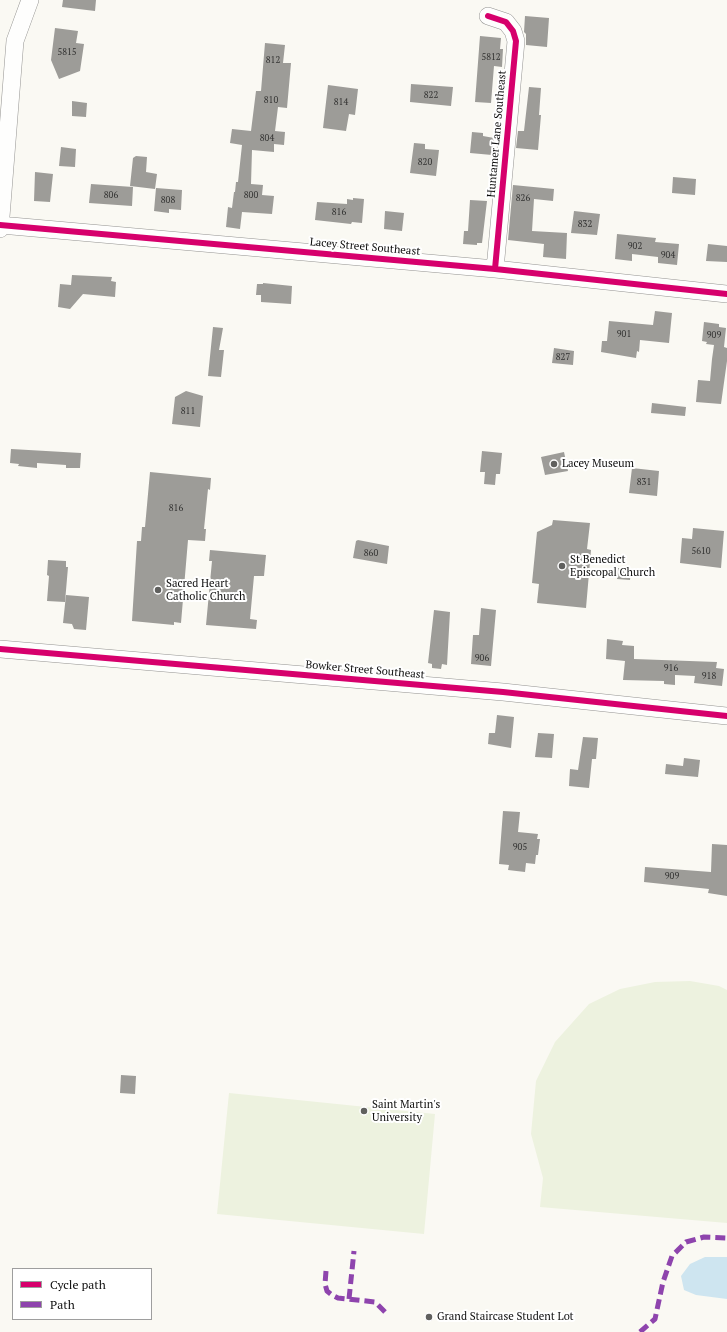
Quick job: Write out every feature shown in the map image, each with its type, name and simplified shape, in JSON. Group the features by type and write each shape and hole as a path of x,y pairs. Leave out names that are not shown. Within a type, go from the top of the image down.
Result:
{"street":[{"path":"0,230 15,41 30,0"},
{"name":"Huntamer Lane Southeast","path":"488,16 506,22 513,31 516,41 495,269"},
{"name":"Lacey Street Southeast","path":"0,225 495,269 727,294"},
{"name":"Bowker Street Southeast","path":"0,649 511,692 727,716"}],"green space":[{"path":"690,981 719,986 727,990 727,1223 540,1207 543,1178 531,1134 536,1081 555,1042 589,1004 620,989 655,982"},
{"path":"229,1093 435,1114 424,1234 217,1214"}],"water":[{"path":"705,1257 727,1257 727,1299 696,1295 684,1290 681,1276 690,1264"}],"building":[{"path":"63,0 96,0 95,11 62,7"},
{"path":"525,16 549,18 547,47 526,45 526,34 524,32"},
{"path":"55,28 78,31 76,43 84,44 80,71 59,79 51,60"},
{"path":"480,36 501,38 500,49 503,49 502,67 494,66 491,103 475,102"},
{"path":"265,43 285,45 283,63 291,63 287,108 278,107 275,131 285,132 284,145 274,144 274,152 252,150 251,184 263,185 262,195 274,196 272,214 242,212 240,229 226,227 228,207 232,208 236,182 238,182 242,145 230,143 232,129 251,131 256,91 261,91"},
{"path":"411,84 453,87 451,106 410,102"},
{"path":"328,85 358,89 355,115 349,114 346,131 323,128"},
{"path":"529,87 541,88 539,115 541,115 538,150 516,148 518,131 524,131"},
{"path":"72,101 87,103 86,117 72,116"},
{"path":"472,132 483,133 483,136 494,138 492,155 470,153"},
{"path":"414,143 425,144 425,149 439,150 436,176 410,173"},
{"path":"61,147 76,149 75,167 59,166"},
{"path":"136,156 147,157 146,172 157,174 155,189 130,186 133,158"},
{"path":"35,172 53,174 50,202 34,201"},
{"path":"673,177 696,179 695,195 672,193"},
{"path":"91,184 133,187 132,206 89,203"},
{"path":"513,185 554,189 553,201 534,199 532,231 567,233 566,259 543,257 544,244 508,240"},
{"path":"156,188 182,190 181,210 169,209 169,213 154,211"},
{"path":"353,198 364,199 362,223 352,222 351,224 315,220 317,202 347,204 347,199 353,200"},
{"path":"470,200 487,201 482,243 477,243 477,245 463,244 464,231 468,231"},
{"path":"385,211 404,213 402,231 384,229"},
{"path":"574,211 600,214 597,235 571,233"},
{"path":"617,234 656,238 655,242 679,244 677,265 658,263 658,257 632,254 632,261 615,259"},
{"path":"708,244 727,246 727,262 706,261"},
{"path":"72,275 112,277 111,281 116,282 115,297 83,294 70,309 58,307 60,284 71,285"},
{"path":"263,283 292,286 291,304 261,302 261,295 256,295 257,284"},
{"path":"655,311 672,313 669,343 640,340 639,352 637,351 636,358 601,352 602,341 607,341 609,321 653,325"},
{"path":"704,322 719,324 719,327 726,328 724,347 727,348 727,361 721,404 696,402 698,380 710,381 714,345 706,344 707,342 702,341"},
{"path":"213,327 223,328 219,350 224,350 221,377 208,376"},
{"path":"554,348 574,351 573,365 552,363"},
{"path":"186,391 203,396 200,427 172,424 175,397"},
{"path":"652,403 686,407 685,416 651,413"},
{"path":"11,449 81,453 80,468 66,468 66,465 37,463 37,468 18,466 19,464 10,463"},
{"path":"482,451 502,453 500,474 496,474 495,485 484,484 485,472 480,472"},
{"name":"Lacey Museum","path":"564,452 568,471 545,475 541,457"},
{"path":"632,468 659,471 657,496 629,493"},
{"path":"150,472 211,478 210,490 208,489 204,529 206,529 205,541 188,540 181,623 174,622 174,625 132,621 137,541 141,541 142,527 145,527"},
{"name":"St Benedict Episcopal Church","path":"553,520 590,523 587,549 591,550 586,608 537,603 539,584 532,583 537,532 552,525"},
{"path":"693,528 724,531 721,568 680,563 682,538 692,539"},
{"path":"358,540 389,546 387,564 353,558 356,541"},
{"path":"210,550 266,555 264,576 254,576 250,619 257,620 256,629 206,625 212,561 209,561"},
{"path":"48,560 66,561 66,567 68,567 65,602 47,601 49,576 47,575"},
{"path":"618,568 631,569 630,580 617,579"},
{"path":"66,595 89,597 86,630 74,629 72,624 63,623"},
{"path":"481,608 496,610 491,666 471,664 473,635 479,635"},
{"path":"434,610 450,612 447,665 442,664 441,669 432,668 432,664 428,663"},
{"path":"607,639 623,641 622,645 634,646 634,659 717,662 716,668 724,669 722,686 694,683 695,676 675,675 675,685 664,684 664,681 623,680 625,661 606,659"},
{"path":"497,715 514,717 511,748 488,744 489,733 495,733"},
{"path":"538,733 554,734 552,758 535,757"},
{"path":"583,737 598,738 596,759 592,759 589,788 569,786 570,769 578,770"},
{"path":"684,758 700,760 698,777 665,774 666,764 683,766"},
{"path":"503,811 520,812 518,832 538,834 537,839 540,839 535,864 526,863 525,872 508,870 509,865 499,864"},
{"path":"712,844 727,845 727,896 708,893 709,889 644,882 645,867 711,872"},
{"path":"121,1075 136,1076 135,1094 120,1093"}],"marked path":[{"path":"640,1332 655,1319 663,1282 672,1256 686,1242 704,1237 727,1238"},
{"path":"349,1299 354,1251"},
{"path":"326,1271 325,1284 327,1291 332,1295 338,1298 375,1302 385,1312"}],"cycle path":[{"path":"488,16 506,22 513,31 516,41 495,269"},
{"path":"0,225 495,269 727,294"},
{"path":"0,649 503,692 727,716"}],"place":[{"name":"Lacey Museum","path":"554,464"},
{"name":"St Benedict Episcopal Church","path":"562,566"},
{"name":"Sacred Heart Catholic Church","path":"158,590"},
{"name":"Saint Martin's University","path":"364,1111"},
{"name":"Grand Staircase Student Lot","path":"429,1317"}]}
